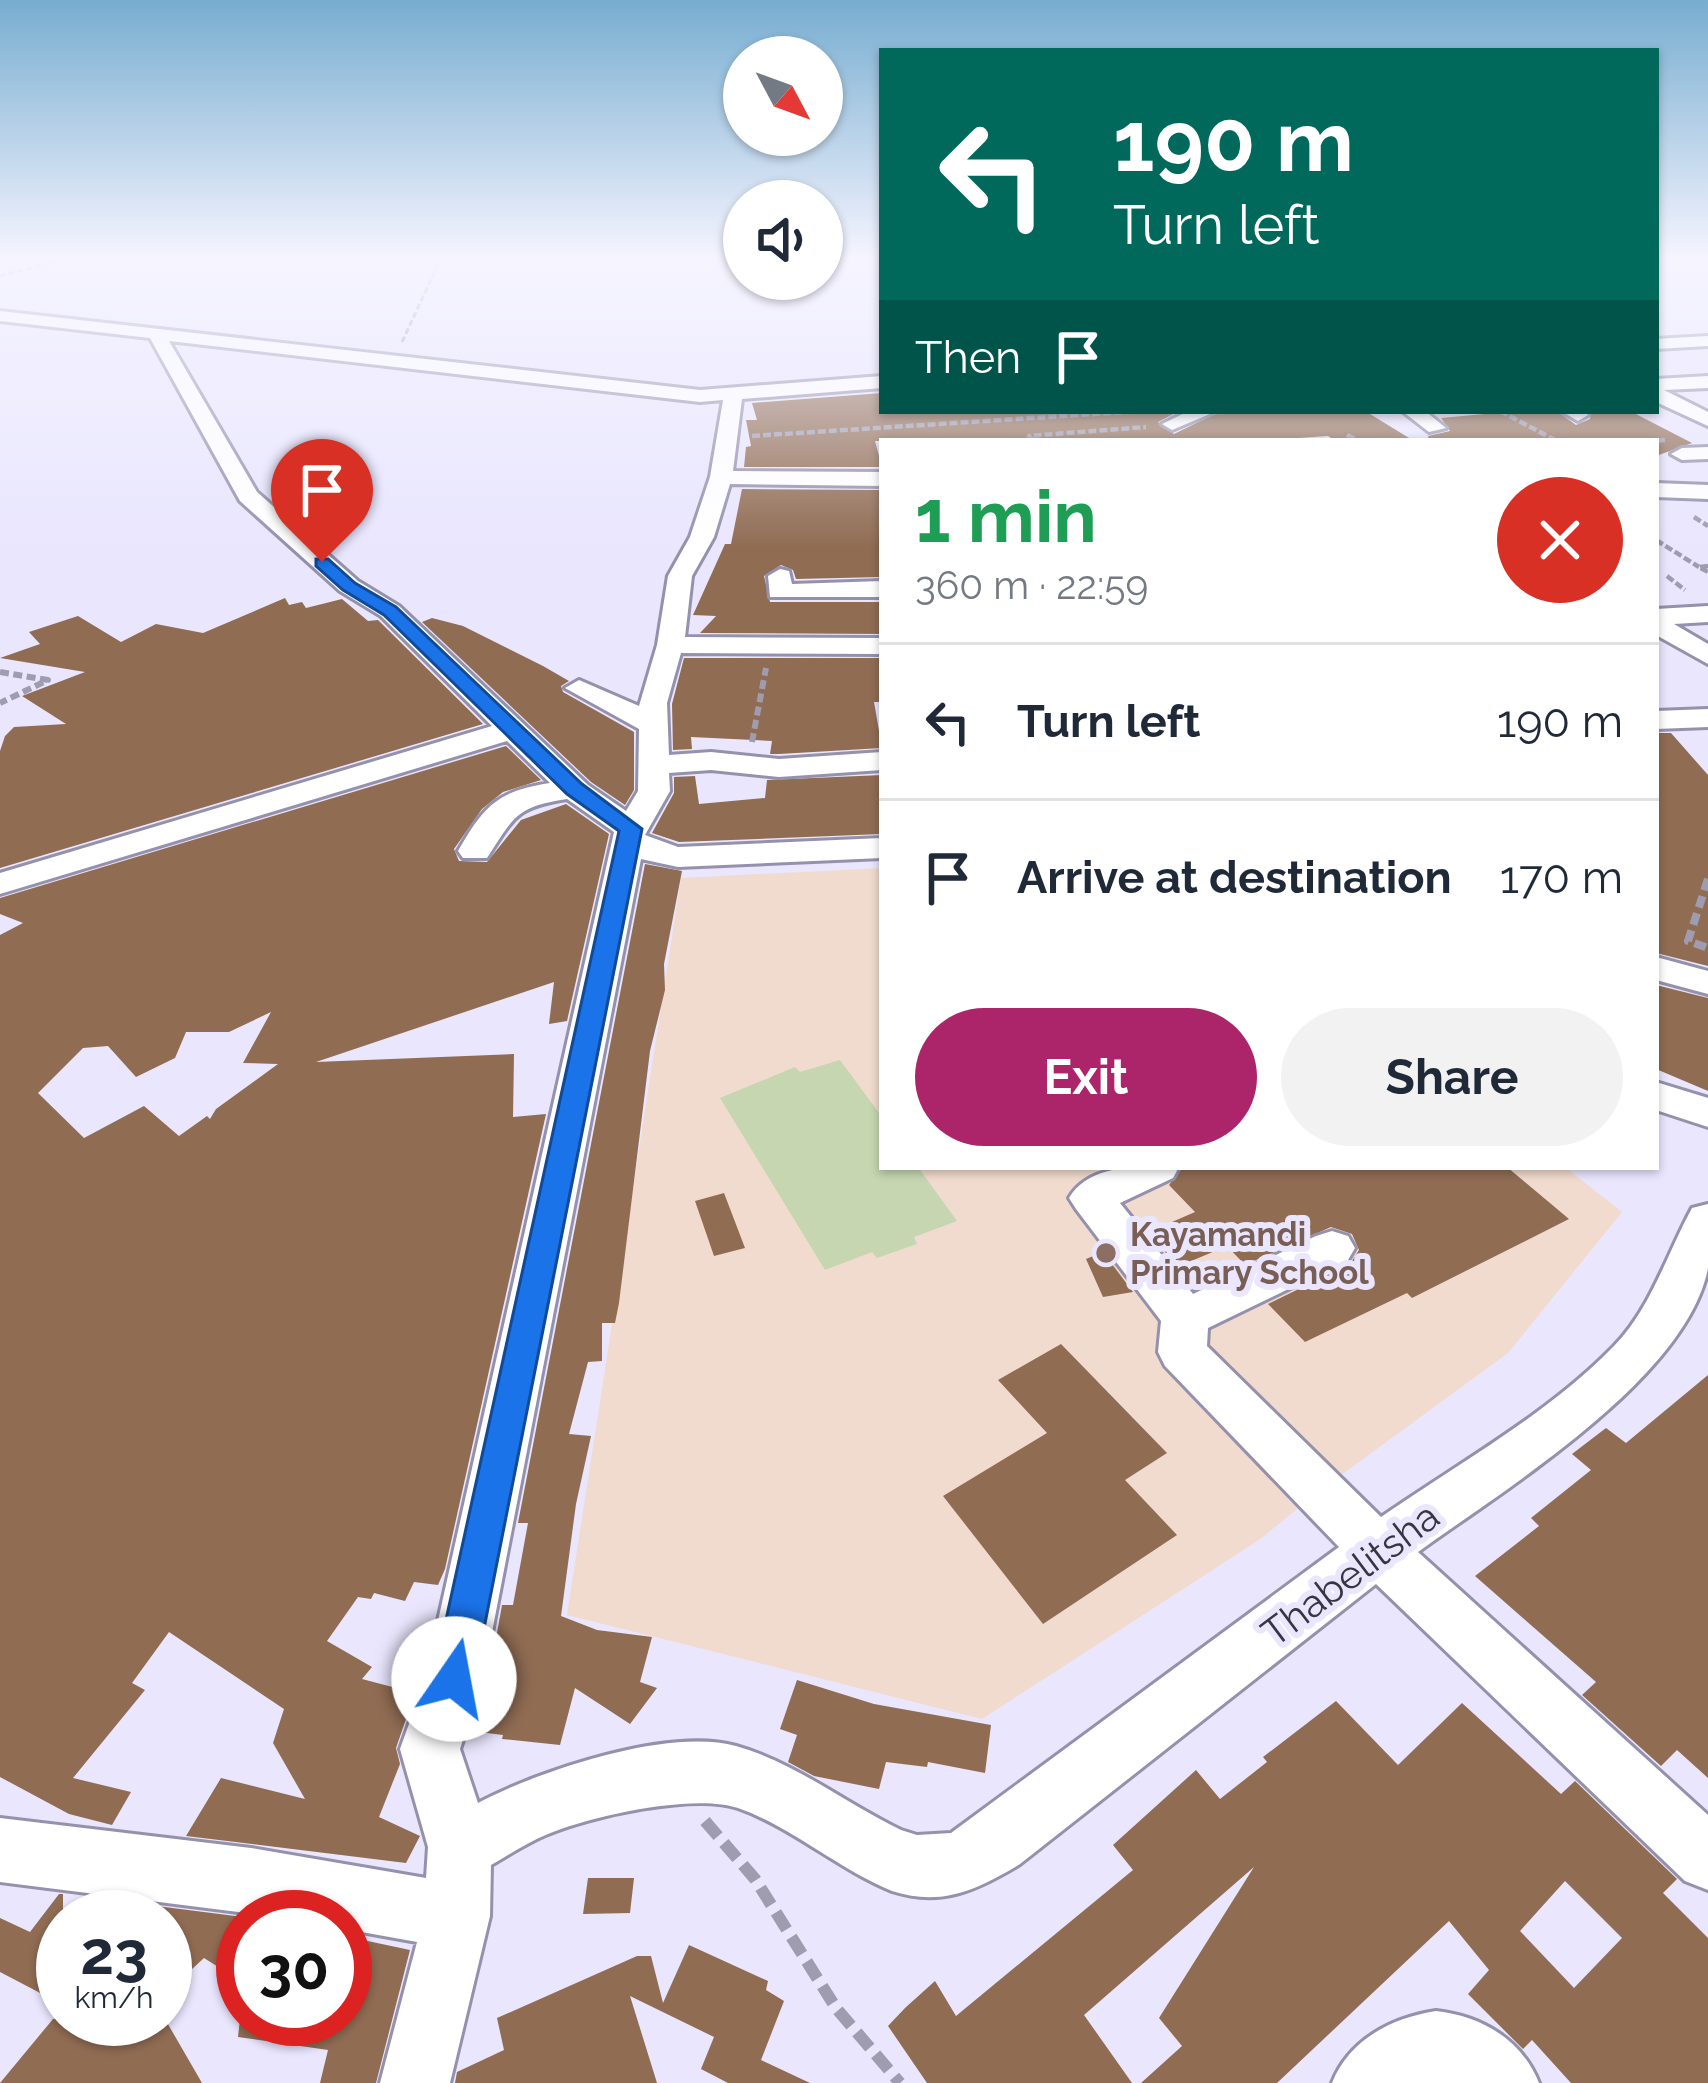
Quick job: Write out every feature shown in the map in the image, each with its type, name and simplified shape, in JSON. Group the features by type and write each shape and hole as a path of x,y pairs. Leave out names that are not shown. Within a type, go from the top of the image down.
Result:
{"street":[{"path":"167,353 248,496 349,586 390,611 574,789"},
{"path":"307,353 692,395 879,382"},
{"path":"1659,390 1708,382"},
{"path":"1659,392 1708,420"},
{"path":"415,2083 457,1916 460,1847 430,1749 459,1656 643,791 680,575 702,537 724,457 734,395"},
{"path":"1172,424 1199,414"},
{"path":"1416,414 1436,428"},
{"path":"1682,454 1708,453"},
{"path":"724,457 879,479"},
{"path":"1659,490 1708,492"},
{"path":"780,576 779,592 879,590"},
{"path":"1659,620 1708,614"},
{"path":"1659,622 1708,656"},
{"path":"670,645 879,641"},
{"path":"579,688 643,791 657,854 879,848"},
{"path":"1659,720 1708,718"},
{"path":"0,884 515,729"},
{"path":"475,851 496,811 508,802 574,789 643,791 779,768 879,761"},
{"path":"643,791 729,763 779,768"},
{"path":"1659,969 1708,982"},
{"path":"1659,1097 1708,1113"},
{"path":"1152,1170 1091,1198 1185,1318 1182,1352 1378,1550 1708,1858"},
{"name":"Thabelitsha","path":"659,1778 729,1774 780,1791 892,1860 934,1869 963,1862 998,1843 1378,1550 1564,1417 1632,1358 1662,1318 1708,1220"},
{"path":"1185,1318 1332,1248"},
{"path":"460,1847 538,1806 659,1778"},
{"path":"0,1850 251,1880 457,1916"},
{"path":"1367,2083 1392,2058 1432,2044 1459,2045 1504,2083"}],"path":[{"path":"896,438 1114,414"},
{"path":"1506,414 1551,438"},
{"path":"1031,438 1172,424"},
{"path":"1347,435 1353,438"},
{"path":"724,457 879,440"},
{"path":"1659,542 1708,569"},
{"path":"729,763 749,749 766,667"},
{"path":"0,672 48,680 0,704"},
{"path":"1708,878 1703,908 1688,941 1708,948"},
{"path":"659,1778 757,1876 855,2036 900,2083"}],"shaded area":[{"name":"Kayamandi Primary School","path":"879,868 879,1170 1569,1170 1622,1212 1508,1353 1259,1540 982,1719 567,1615 681,878"}],"green space":[{"path":"840,1060 879,1113 879,1170 920,1170 957,1221 914,1237 917,1244 877,1258 872,1252 825,1270 720,1098 795,1067 800,1072"}],"building":[{"path":"879,393 879,414 1173,414 1158,422 1174,434 1215,414 1370,414 1409,438 879,438 875,441 879,467 744,467 746,447 751,446 746,420 757,420 752,403"},
{"path":"1561,414 1576,425 1590,419 1591,414 1636,414 1692,443 1659,455 1659,438 1428,438 1450,431 1441,418"},
{"path":"742,489 879,490 879,577 796,579 793,570 781,565 764,576 770,602 879,602 879,634 700,633 716,616 693,615 725,544 731,544"},
{"path":"285,598 289,605 302,602 306,608 342,599 368,621 378,620 483,724 0,868 0,751 5,736 14,727 66,724 22,696 85,672 0,658 40,644 29,632 78,616 121,642 156,624 203,633"},
{"path":"432,618 463,626 543,666 569,681 561,686 563,692 634,732 634,790 625,805 591,782 422,622"},
{"path":"684,658 879,658 879,702 874,702 879,748 770,754 772,741 691,737 692,749 673,750 672,704"},
{"path":"1659,733 1671,733 1708,775 1708,966 1659,954"},
{"path":"506,746 541,780 503,792 482,809 454,849 459,861 487,862 521,820 566,804 609,834 567,1021 549,1024 554,982 316,1062 514,1054 513,1117 546,1114 445,1569 438,1585 414,1582 405,1601 374,1593 371,1599 358,1597 327,1641 372,1667 362,1679 415,1693 396,1748 400,1764 379,1817 420,1836 406,1863 186,1836 221,1778 305,1799 273,1743 284,1709 169,1632 132,1683 145,1690 73,1778 131,1792 112,1825 69,1814 0,1777 0,935 23,923 0,914 0,898","holes":["271,1012 243,1063 278,1064 216,1109 210,1119 207,1116 179,1136 144,1106 84,1138 38,1093 83,1048 108,1046 136,1077 175,1058 186,1032 229,1032"]},
{"path":"879,775 879,834 679,842 652,833 674,793 674,777 695,776 699,804 765,798 767,780"},
{"path":"645,864 682,871 664,964 665,990 650,1051 615,1323 602,1323 602,1361 588,1362 569,1434 591,1436 576,1504 561,1616 597,1630 652,1637 640,1682 657,1688 630,1724 575,1688 560,1745 502,1739 503,1735 471,1731 487,1689 502,1605 513,1605 528,1523 518,1523"},
{"path":"1659,986 1708,998 1708,1091 1659,1070"},
{"path":"1181,1170 1511,1170 1569,1219 1412,1298 1407,1293 1305,1342 1268,1304 1350,1264 1359,1250 1352,1234 1331,1227 1245,1265 1227,1246 1177,1267 1149,1232 1195,1212 1169,1185"},
{"path":"724,1193 745,1248 714,1256 695,1201"},
{"path":"1103,1252 1133,1292 1103,1297 1086,1259"},
{"path":"1061,1344 1167,1453 1125,1480 1177,1535 1043,1624 943,1496 1047,1433 998,1380"},
{"path":"1708,1375 1708,1778 1677,1750 1661,1766 1582,1695 1596,1682 1475,1576 1539,1526 1531,1518 1591,1470 1572,1454 1606,1428 1626,1443"},
{"path":"797,1680 874,1704 991,1725 985,1773 928,1762 927,1767 886,1762 879,1789 814,1776 788,1762 797,1735 780,1729"},
{"path":"1336,1701 1398,1765 1462,1703 1561,1794 1575,1781 1677,1879 1663,1893 1708,1938 1708,2083 1571,2083 1532,2040 1523,2049 1468,1994 1489,1970 1449,1921 1277,2083 1141,2083 1182,2046 1159,2018 1254,1867 1084,2015 1132,2083 927,2083 888,2026 905,2008 935,1981 956,2016 1133,1870 1113,1845 1196,1770 1220,1799 1267,1762 1263,1757","holes":["1565,1881 1622,1938 1574,1988 1520,1931"]},
{"path":"588,1878 634,1878 630,1913 583,1914"},
{"path":"192,1911 216,1914 216,1966 204,1958 192,1969"},
{"path":"0,1918 30,1932 36,1924 36,1991 0,1972"},
{"path":"372,1942 410,1950 376,2083 320,2083 328,2050 300,2046 372,2046"},
{"path":"689,1945 768,1981 766,1990 784,2001 761,2060 810,2083 728,2083 701,2069 714,2037 630,1996 657,2083 455,2083 457,2072 504,2050 497,2018 637,1956 651,1956 663,2003"},
{"path":"36,2040 36,2046 181,2046 202,2083 0,2083"}],"place":[{"name":"Kayamandi Primary School","path":"1106,1253"}],"route":[{"path":"322,562 349,586 390,611 574,789 631,829 454,1679"}]}
